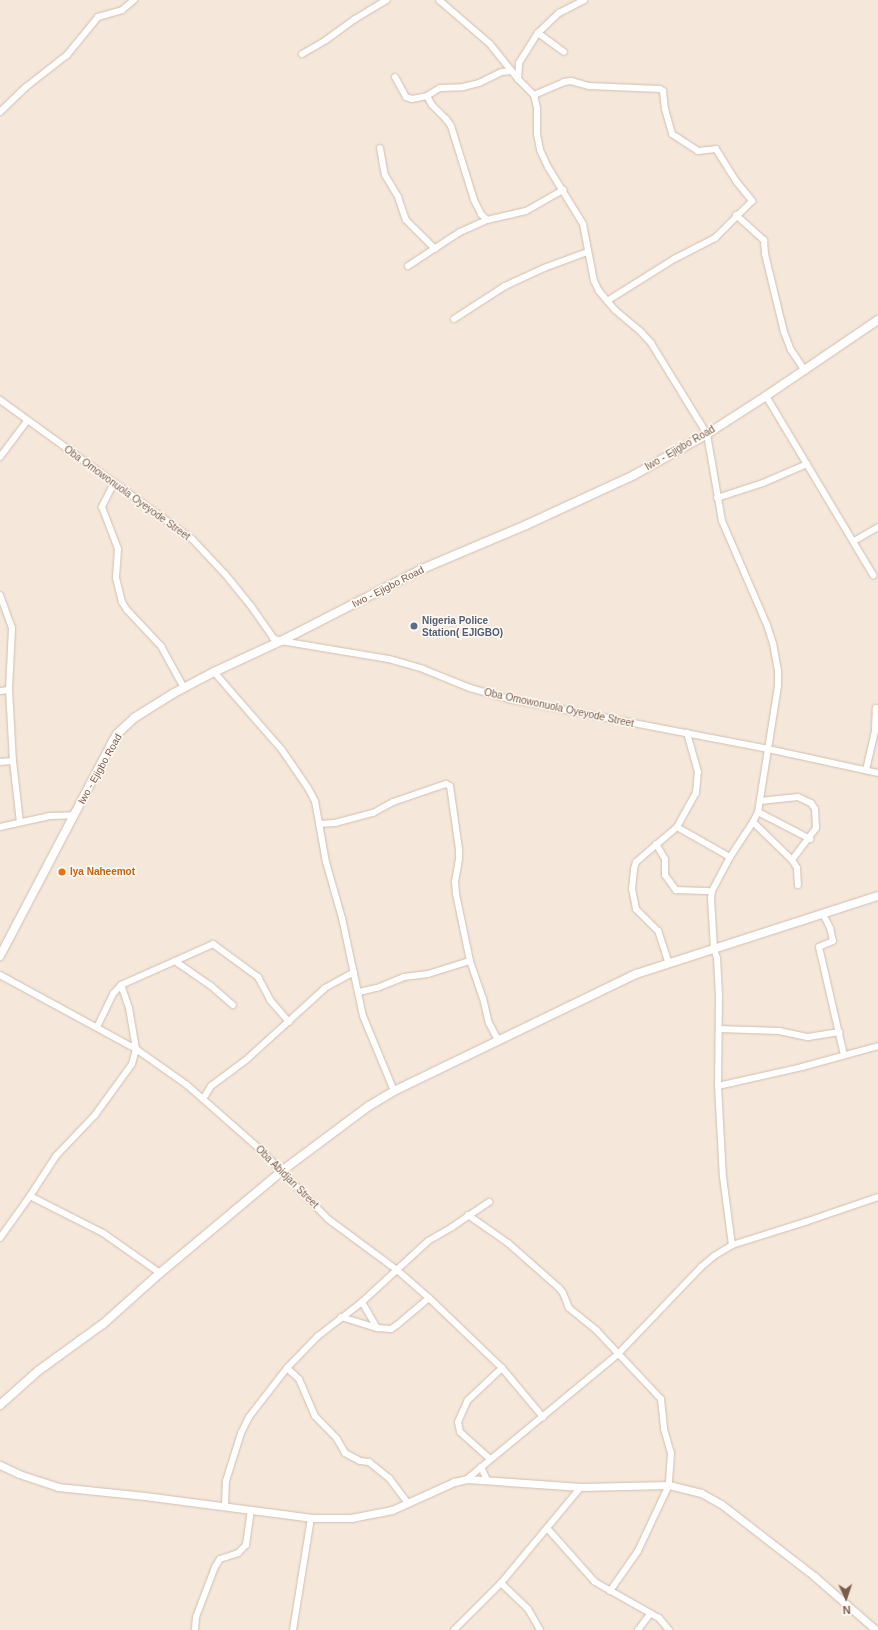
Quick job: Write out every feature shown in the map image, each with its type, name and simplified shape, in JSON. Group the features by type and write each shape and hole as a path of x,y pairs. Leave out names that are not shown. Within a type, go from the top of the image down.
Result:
{"main road":[{"name":"Iwo - Ejigbo Road","path":"0,955 117,734 134,718 214,672 281,642 415,572 526,525 634,475 706,434 766,396 805,371 878,320"},
{"path":"0,1405 38,1370 103,1324 160,1273 283,1170 369,1106 394,1091 624,979 878,896"}],"street":[{"path":"0,112 26,87 67,55 98,18 122,10 134,0"},
{"path":"302,54 387,0"},
{"path":"439,0 486,39 511,71 534,95 537,108 537,134 540,150 548,167 583,224 586,234 587,252 594,281 607,301 650,343 706,434 717,498 725,529 767,626 777,659 778,686 758,812 730,856 712,891 710,905 718,978 718,1086 723,1177 732,1245"},
{"path":"518,79 519,63 538,33 559,13 584,0"},
{"path":"538,33 564,52"},
{"path":"395,77 409,99 427,96 440,88 464,87 479,83 502,72 511,71"},
{"path":"534,95 564,82 571,81 589,86 660,89 663,91 665,109 672,134 698,151 716,149 736,181 752,201 736,215 715,238 674,259 607,301"},
{"path":"427,96 432,105 451,126 474,200 481,214 487,220"},
{"path":"380,148 385,175 398,197 406,220 436,249"},
{"path":"408,266 460,232 487,220 526,211 563,190"},
{"path":"736,215 764,240 765,254 784,332 791,350 805,371"},
{"path":"454,320 505,286 544,268 587,252"},
{"path":"766,396 873,575"},
{"name":"Oba Omowonuola Oyeyode Street","path":"0,400 192,539 225,574 251,606 273,638 281,642 389,659 423,669 470,688 509,699 768,749 878,773"},
{"path":"0,457 27,421"},
{"path":"717,498 763,483 807,464"},
{"path":"114,483 102,507 118,549 116,578 122,602 127,610 161,646 184,688"},
{"path":"854,541 878,527"},
{"path":"0,596 12,628 9,690 13,761 20,822"},
{"path":"214,672 286,756 315,801 326,862 342,918 363,1016 394,1091"},
{"path":"0,691 9,690"},
{"path":"866,770 875,731 876,708"},
{"path":"669,964 658,931 636,909 632,889 636,862 677,826 696,793 698,776 687,733"},
{"path":"0,762 13,761"},
{"path":"319,824 335,823 373,813 393,802 446,784 450,786 459,854 455,882 456,894 470,961 483,998 489,1023 498,1040"},
{"path":"760,801 798,797 812,803 815,809 817,823 816,828 810,839 792,860"},
{"path":"758,812 810,839"},
{"path":"0,827 50,816 75,815"},
{"path":"753,822 792,860 797,868 798,885"},
{"path":"677,826 730,856"},
{"path":"656,844 665,859 665,875 676,890 712,891"},
{"path":"823,914 830,928 833,941 819,947 829,998 840,1032 844,1055"},
{"path":"97,1027 113,994 121,985 210,945 216,945 258,977 270,1000 289,1022"},
{"path":"359,992 376,988 404,977 428,974 470,961"},
{"path":"175,962 211,986 233,1005"},
{"path":"203,1099 211,1086 246,1060 289,1022 324,988 354,972"},
{"name":"Oba Abidjan Street","path":"0,975 136,1049 187,1085 283,1170 328,1219 342,1231 397,1270 429,1298 502,1368 543,1417"},
{"path":"0,1238 56,1156 95,1115 132,1064 136,1049 128,1008 121,985"},
{"path":"719,1029 779,1031 808,1036 840,1032"},
{"path":"718,1086 802,1068 878,1046"},
{"path":"30,1196 103,1233 160,1273"},
{"path":"467,1479 618,1354 701,1267 732,1245 877,1200"},
{"path":"225,1506 226,1481 240,1433 256,1407 287,1368 303,1350 341,1317 362,1302 428,1241 489,1202"},
{"path":"468,1215 508,1243 559,1288 563,1293 569,1308 597,1331 661,1399 664,1429 671,1453 669,1485 638,1551 610,1591"},
{"path":"341,1317 377,1328 391,1329 397,1326 429,1298"},
{"path":"362,1302 377,1328"},
{"path":"287,1368 299,1379 307,1395 311,1410 337,1439 345,1453 360,1461 369,1462 388,1478 408,1503"},
{"path":"490,1459 460,1432 458,1422 468,1400 502,1368"},
{"path":"0,1465 19,1474 58,1487 146,1496 311,1518 365,1516 392,1510 454,1482 467,1479 580,1487 669,1485 701,1493 721,1504 814,1576 876,1630"},
{"path":"481,1467 487,1480"},
{"path":"454,1630 501,1583 580,1487"},
{"path":"195,1630 196,1617 215,1567 220,1559 238,1553 246,1545 251,1510"},
{"path":"293,1630 311,1518"},
{"path":"547,1528 595,1582 659,1618 669,1630"},
{"path":"501,1583 528,1609 540,1630"},
{"path":"638,1630 651,1613"}],"shaded area":[{"path":"0,0 878,0 878,1630 0,1630"}],"place":[{"name":"Nigeria Police Station( EJIGBO)","path":"414,626"},
{"name":"Iya Naheemot","path":"62,872"}]}
